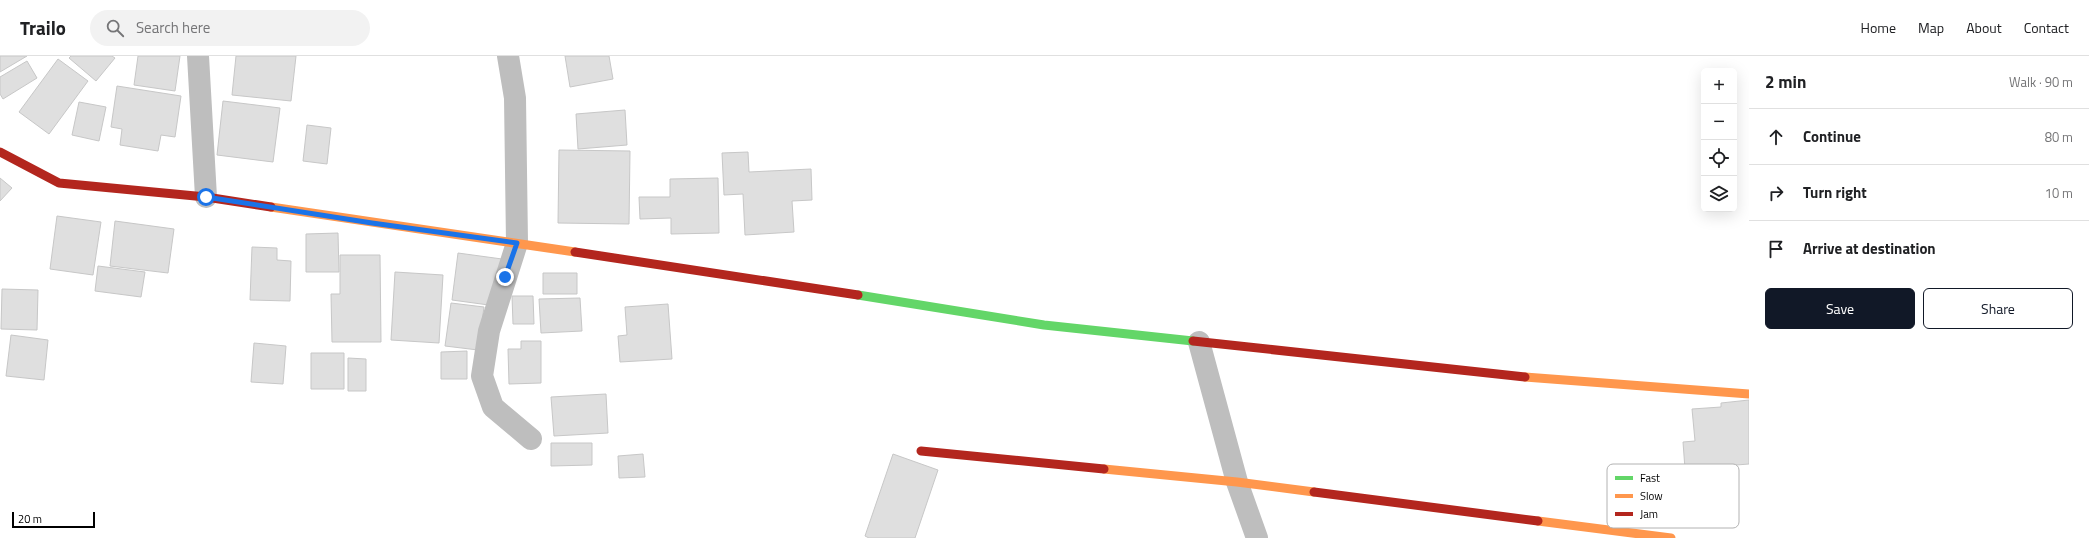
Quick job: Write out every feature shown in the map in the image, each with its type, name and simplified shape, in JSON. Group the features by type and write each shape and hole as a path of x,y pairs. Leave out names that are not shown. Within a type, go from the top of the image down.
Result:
{"main road":[{"path":"0,152 59,184 206,197 372,223 731,274 1044,325 1543,379 1749,394"},
{"path":"922,451 1237,482 1671,538"}],"street":[{"path":"198,56 206,197"},
{"path":"508,56 515,98 517,243 489,331 482,376 493,407 531,439"},
{"path":"1198,342 1237,482 1257,538"}],"building":[{"path":"0,56 27,56 0,72"},
{"path":"71,56 112,56 115,58 96,81 69,58"},
{"path":"138,56 180,56 175,91 134,85"},
{"path":"236,56 296,56 291,101 232,95"},
{"path":"565,56 609,56 613,79 570,87"},
{"path":"58,59 88,81 49,134 19,112"},
{"path":"27,61 37,78 3,99 0,94 0,77"},
{"path":"117,86 181,96 175,137 161,135 158,151 120,145 122,129 111,127"},
{"path":"223,101 280,108 273,162 217,155"},
{"path":"79,102 106,107 99,141 72,135"},
{"path":"625,110 627,145 578,149 576,114"},
{"path":"307,125 331,128 327,164 303,161"},
{"path":"559,150 630,151 629,224 558,223"},
{"path":"748,152 749,172 811,169 812,200 792,201 794,232 745,235 743,194 724,195 722,153"},
{"path":"0,178 12,188 0,201"},
{"path":"718,178 719,233 671,234 671,218 640,219 639,197 670,197 670,179"},
{"path":"57,216 101,222 93,275 50,269"},
{"path":"115,221 174,229 168,273 110,266"},
{"path":"338,233 339,272 306,272 306,234"},
{"path":"252,247 277,248 277,260 291,261 290,301 250,300"},
{"path":"458,253 502,259 496,306 452,300"},
{"path":"340,255 380,255 381,342 332,342 331,294 340,294"},
{"path":"98,266 145,272 141,297 95,291"},
{"path":"395,272 443,275 439,343 391,340"},
{"path":"543,273 577,273 577,294 543,294"},
{"path":"2,289 38,290 37,330 1,329"},
{"path":"512,296 533,296 534,324 513,324"},
{"path":"580,298 582,331 541,333 539,299"},
{"path":"451,303 484,307 478,350 445,346"},
{"path":"668,304 672,359 620,362 618,336 627,335 625,307"},
{"path":"11,335 48,340 44,380 6,376"},
{"path":"521,341 541,341 541,383 509,384 508,349 521,349"},
{"path":"254,343 286,346 283,384 251,382"},
{"path":"467,351 467,379 441,379 441,352"},
{"path":"311,353 344,353 344,389 311,389"},
{"path":"348,358 366,359 366,391 348,391"},
{"path":"606,394 608,433 554,436 551,397"},
{"path":"1749,400 1749,464 1685,464 1683,442 1695,441 1692,409 1721,407 1721,403"},
{"path":"551,443 592,443 592,465 551,466"},
{"path":"643,454 645,477 619,478 618,456"},
{"path":"893,454 938,470 915,538 869,538 865,536"}],"traffic: fast":[{"path":"858,295 1044,325 1193,341"}],"traffic: slow":[{"path":"271,207 575,252"},
{"path":"1525,377 1749,394"},
{"path":"1104,469 1237,482 1314,492"},
{"path":"1538,521 1671,538"}],"traffic: jam":[{"path":"0,152 59,183 206,197 271,207"},
{"path":"575,252 858,295"},
{"path":"1193,341 1525,377"},
{"path":"921,451 1104,469"},
{"path":"1314,492 1538,521"}],"route":[{"path":"206,197 372,223 517,243 505,277"}]}
